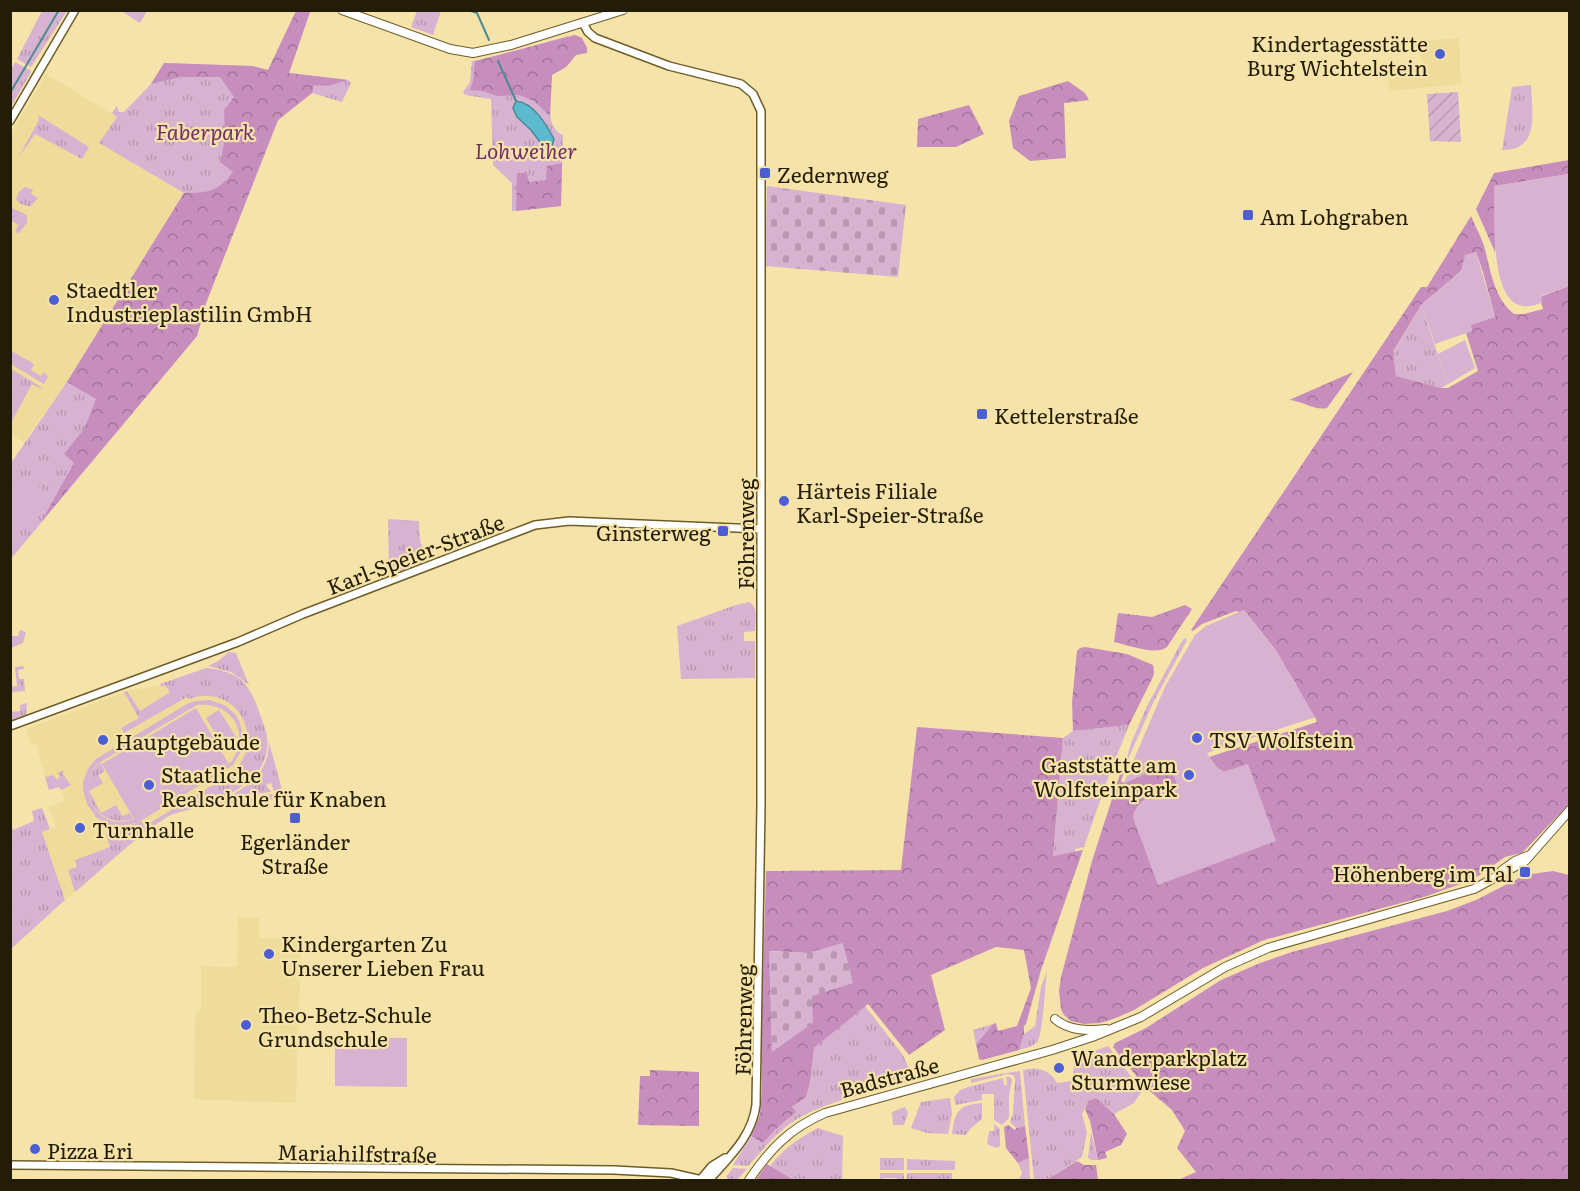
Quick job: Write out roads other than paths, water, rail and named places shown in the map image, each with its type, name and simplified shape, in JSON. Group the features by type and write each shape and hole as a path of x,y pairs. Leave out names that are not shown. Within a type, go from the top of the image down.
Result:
{"main road":[{"path":"342,10 465,53 490,51 623,10"},
{"path":"1055,1019 1067,1027 1084,1030 1119,1027 1246,956 1293,940 1474,889 1520,865 1569,810"},
{"name":"Badstraße","path":"749,1180 779,1142 799,1126 825,1113 1063,1047 1119,1027"}],"street":[{"path":"10,121 75,10"},
{"name":"Föhrenweg","path":"583,23 595,38 645,58 741,84 753,94 760,106 760,920 756,1105 754,1118 744,1139 709,1180"},
{"name":"Karl-Speier-Straße","path":"10,726 228,646 303,614 535,525 569,521 760,529"},
{"name":"Föhrenweg","path":"701,1180 714,1165 729,1156"},
{"name":"Mariahilfstraße","path":"10,1165 614,1170 671,1173 701,1180"}],"water":[{"name":"Lohweiher","path":"516,101 528,106 539,115 554,139 552,146 543,146 517,117 513,108"}],"waterway":[{"path":"10,93 59,10"},
{"path":"468,10 477,13 489,40"},
{"path":"498,61 516,101"}],"place":[{"name":"Kindertagesstätte Burg Wichtelstein","path":"1440,54"},
{"name":"Zedernweg","path":"765,173"},
{"name":"Am Lohgraben","path":"1248,215"},
{"name":"Staedtler Industrieplastilin GmbH","path":"54,300"},
{"name":"Kettelerstraße","path":"982,414"},
{"name":"Härteis Filiale Karl-Speier-Straße","path":"784,501"},
{"name":"Ginsterweg","path":"723,531"},
{"name":"TSV Wolfstein","path":"1197,738"},
{"name":"Hauptgebäude","path":"103,740"},
{"name":"Gaststätte am Wolfsteinpark","path":"1189,775"},
{"name":"Staatliche Realschule für Knaben","path":"149,785"},
{"name":"Egerländer Straße","path":"295,818"},
{"name":"Turnhalle","path":"80,828"},
{"name":"Höhenberg im Tal","path":"1525,872"},
{"name":"Kindergarten Zu Unserer Lieben Frau","path":"269,954"},
{"name":"Theo-Betz-Schule Grundschule","path":"246,1025"},
{"name":"Wanderparkplatz Sturmwiese","path":"1059,1068"},
{"name":"Pizza Eri","path":"35,1149"}],"park label":[{"name":"Faberpark","path":"205,130"}]}
